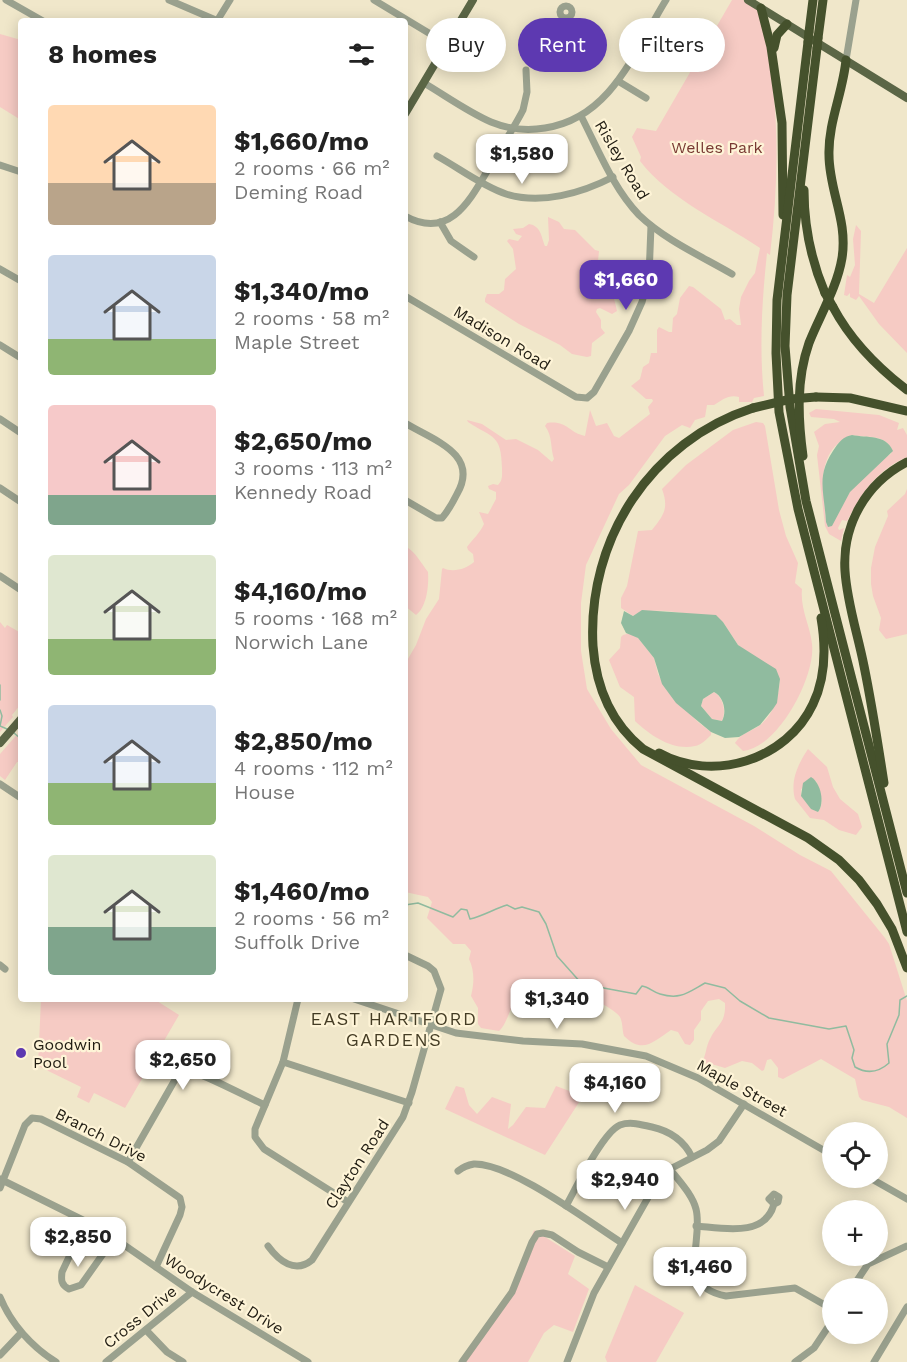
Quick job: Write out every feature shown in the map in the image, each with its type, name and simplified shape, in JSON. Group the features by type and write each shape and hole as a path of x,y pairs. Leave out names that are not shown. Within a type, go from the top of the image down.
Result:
{"highway":[{"path":"813,0 776,319 779,412 794,489 907,932"},
{"path":"823,0 789,279 785,335 792,425 808,509 907,893"},
{"path":"761,8 773,56 782,127 782,208 786,230"},
{"path":"773,56 777,36 787,24"},
{"path":"808,509 800,425 800,385 807,350 842,259 843,224 829,154 830,137 846,60"},
{"path":"804,154 807,230 815,266 825,293 850,335 864,352 907,390"},
{"path":"907,411 850,398 783,400 719,422 680,447 648,478 626,508 606,550 595,594 593,641 599,681 606,702 615,720 628,736 643,749 807,838 833,855 868,891 883,913 907,968"},
{"path":"816,400 860,406 907,417"},
{"path":"754,410 712,432 677,457 641,496 619,534 603,581 598,629 604,676 610,697 618,713 631,730 648,745 666,757 685,763 708,767 726,765 748,761 768,752 786,739 803,721 819,688 824,665 824,647 819,589"},
{"path":"888,818 888,802 866,672 846,582 845,557 849,532 859,508 880,481 907,462"}],"main road":[{"path":"462,18 473,0"},
{"path":"748,0 907,98"},
{"path":"408,102 430,72"},
{"path":"0,743 18,722"}],"street":[{"path":"6,0 38,18"},
{"path":"169,0 211,18"},
{"path":"220,18 230,0"},
{"path":"374,0 404,18"},
{"path":"424,83 484,118 512,128 527,130 549,128 580,116 602,100 618,81 666,0"},
{"path":"846,60 856,0"},
{"path":"408,20 426,31"},
{"path":"408,217 420,222 440,222 462,210 512,128 525,101 526,72"},
{"path":"618,81 646,98"},
{"name":"Risley Road","path":"580,116 632,207 651,226 732,274"},
{"path":"437,156 506,194 536,198 574,192 613,177"},
{"path":"0,165 18,171"},
{"path":"440,222 451,241 474,257"},
{"name":"Madison Road","path":"408,298 576,397 587,398 594,392 630,331 642,303 650,268 651,226"},
{"path":"0,269 18,279"},
{"path":"0,345 18,356"},
{"path":"0,419 18,431"},
{"path":"408,425 458,456 464,474 462,486 445,515 440,518 436,518 408,502"},
{"path":"0,489 18,500"},
{"path":"0,576 18,588"},
{"path":"0,784 18,796"},
{"name":"Clayton Road","path":"268,1245 275,1255 291,1266 306,1265 312,1260 396,1128 409,1103 441,988 428,966 408,956"},
{"path":"297,1002 283,1062 255,1129 255,1137 257,1143 348,1202"},
{"name":"Maple Street","path":"362,1002 430,1026 465,1035 532,1042 584,1044 639,1054 691,1075 822,1149"},
{"path":"283,1062 409,1103"},
{"path":"128,1162 176,1078 182,1072 189,1070 198,1072 265,1105"},
{"path":"567,1362 590,1302 654,1187 670,1169 707,1150 719,1141 744,1104"},
{"name":"Branch Drive","path":"1,1182 25,1125 32,1119 41,1119 128,1162 180,1198 182,1207 180,1215 156,1266"},
{"path":"566,1206 605,1137 620,1125 634,1123 665,1130 684,1146 692,1157"},
{"path":"458,1171 469,1165 484,1166 524,1181 622,1243"},
{"path":"670,1169 694,1203 696,1213 694,1266 700,1280 711,1291 731,1296 795,1288 822,1304"},
{"name":"Woodycrest Drive","path":"1,1182 86,1221 114,1237 192,1292 308,1362"},
{"path":"888,1188 907,1199"},
{"path":"696,1226 732,1229 751,1227 765,1220 774,1204"},
{"path":"86,1221 62,1272 61,1280 64,1287 69,1289 81,1285 114,1237"},
{"path":"462,1362 514,1288 537,1234 552,1235 578,1252 608,1267"},
{"path":"859,1278 868,1264 907,1246"},
{"name":"Cross Drive","path":"106,1362 192,1292"},
{"path":"0,1297 21,1333 56,1362"},
{"path":"874,1362 907,1307"},
{"path":"146,1330 167,1352 183,1362"},
{"path":"0,1355 21,1333"},
{"path":"795,1362 814,1347 822,1335"}],"green space":[{"name":"Welles Park","path":"732,0 743,0 759,10 771,70 776,132 773,224 770,255 767,253 762,324 764,396 754,398 752,402 739,402 739,397 732,396 714,405 707,405 705,417 695,420 690,428 682,425 665,436 629,485 619,494 586,565 581,603 581,651 587,689 611,729 641,765 831,871 885,938 907,1001 907,1118 889,1107 862,1100 859,1097 855,1079 821,1059 783,1079 778,1077 778,1068 771,1059 767,1060 762,1071 752,1063 742,1061 725,1068 704,1065 702,1063 709,1042 724,1015 725,1003 719,999 708,1001 701,1011 701,1020 694,1030 694,1040 690,1045 685,1044 678,1032 671,1030 654,1042 637,1045 624,1036 621,1019 616,1013 561,984 555,988 550,997 532,991 520,995 499,1031 481,1028 478,1024 478,1008 471,996 473,978 469,959 471,951 465,944 453,944 427,918 432,902 428,897 408,893 408,659 426,619 439,599 442,569 459,570 474,562 473,554 467,547 484,524 479,512 488,514 496,499 496,492 488,486 498,485 502,477 498,443 467,420 482,424 506,440 516,439 538,450 552,462 554,459 550,438 545,426 547,423 559,423 585,436 590,410 596,426 607,423 614,436 619,438 650,414 648,407 652,399 646,399 631,386 640,379 643,367 649,363 651,353 657,353 659,327 672,332 673,318 677,314 680,298 689,286 721,309 725,320 730,319 737,325 741,325 739,309 741,297 755,273 760,248 696,209 652,175 640,161 641,157 632,137 637,128 656,131 690,72 725,72 725,18 722,18"},
{"path":"0,34 18,39 18,118 0,107"},
{"path":"548,217 559,222 564,229 575,230 595,250 599,251 598,261 613,262 604,283 613,294 617,311 612,314 600,308 597,309 601,328 605,333 592,343 591,356 572,354 485,302 487,294 499,294 504,290 505,279 516,269 513,249 507,241 509,239 518,241 522,236 516,234 513,229 533,225 538,229 547,246"},
{"path":"856,225 861,231 859,294 874,303 907,248 907,353 879,324 859,296 856,300 850,297 850,293 847,296 844,295 847,275 850,277 855,265 853,239"},
{"path":"816,409 879,415 899,423 897,430 903,428 907,435 907,457 887,468 871,483 847,521 842,520 838,528 839,530 844,528 841,541 829,534 825,526 817,455 819,446 814,432 825,424 840,422 834,419 811,417 809,413","holes":["852,435 880,439 889,444 892,449 891,454 863,477 849,493 838,512 826,522 823,484 827,461 840,442"]},
{"path":"756,422 763,423 765,426 779,510 786,536 798,563 795,583 802,589 802,603 811,637 812,658 801,691 781,724 769,738 756,747 743,751 735,743 764,722 772,711 780,679 738,645 723,622 690,614 664,611 652,611 633,616 621,608 621,598 627,586 638,531 652,530 664,511 665,501 662,489 686,465 733,430"},
{"path":"907,489 907,634 886,639 879,630 881,618 873,596 871,568 875,547 888,516 887,511 905,494"},
{"path":"408,548 428,572 425,601 416,615 408,608"},
{"path":"0,622 5,628 7,625 18,631 18,708 0,732"},
{"path":"630,633 638,638 654,658 658,674 666,689 711,732 711,735 702,743 687,747 671,744 655,737 635,721 634,697 620,687 609,660 620,648 621,637"},
{"path":"714,692 723,705 722,721 712,719 701,706 703,699"},
{"path":"18,733 18,762 5,780 0,776 0,754"},
{"path":"808,749 827,767 833,787 840,799 858,814 862,827 856,835 839,830 824,820 810,818 795,799 794,779","holes":["816,781 821,801 818,812 801,796 801,789"]},
{"path":"41,1002 159,1002 179,1015 125,1108 94,1093 89,1103 77,1097 81,1087 38,1066"},
{"path":"456,1086 464,1088 469,1105 477,1114 492,1097 511,1104 508,1129 526,1107 545,1108 556,1086 583,1096 545,1155 445,1109"},
{"path":"534,1230 575,1256 568,1274 589,1289 573,1332 554,1325 544,1333 528,1362 459,1362 510,1290"},
{"path":"635,1285 684,1313 656,1362 607,1362 605,1357"}],"shaded area":[{"path":"852,435 881,439 893,451 850,492 832,526 828,527 823,474 837,445"},
{"path":"642,610 716,615 738,645 776,669 780,679 777,703 760,725 739,737 725,738 711,732 676,703 662,684 654,658 638,638 626,633 621,623 624,611 633,616","holes":["714,692 724,705 722,721 712,719 701,706 703,699"]},
{"path":"811,777 821,793 818,812 811,809 801,796 803,783"}],"waterway":[{"path":"0,685 0,700"},
{"path":"0,710 2,716 0,726"},
{"path":"0,726 7,729"},
{"path":"14,733 18,736"},
{"path":"408,905 418,903 453,917 461,909 467,910 470,919 507,905 515,909 522,907 539,912 546,924 557,956 582,984 636,994 642,986 667,996 678,996 705,983 725,988 740,1001 769,1018 829,1029 846,1026 854,1050 852,1058 855,1067 864,1071 877,1070 889,1063 887,1044 899,1015 900,1000 907,996"}],"place":[{"name":"Goodwin Pool","path":"21,1053"}],"district":[{"name":"EAST HARTFORD GARDENS","path":"394,1028"}]}
